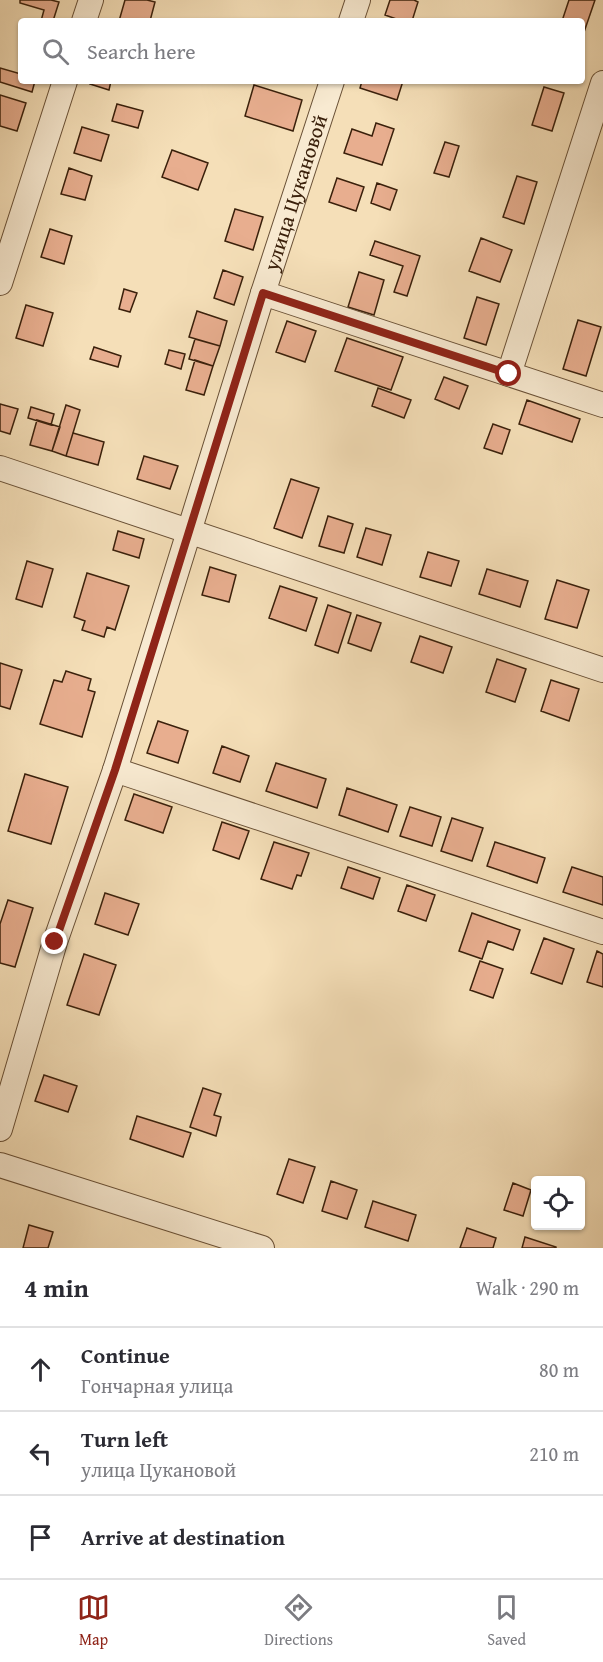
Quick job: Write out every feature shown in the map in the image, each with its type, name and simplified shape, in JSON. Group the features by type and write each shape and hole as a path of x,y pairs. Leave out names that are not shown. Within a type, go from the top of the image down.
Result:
{"street":[{"path":"85,18 91,0"},
{"path":"352,18 358,0"},
{"path":"509,374 603,83"},
{"path":"0,282 64,84"},
{"name":"улица Цукановой","path":"0,1129 55,942 115,770 263,293 331,84"},
{"path":"263,293 603,405"},
{"path":"0,468 603,670"},
{"path":"115,770 603,932"},
{"path":"0,1165 262,1248"}],"building":[{"path":"20,0 59,2 54,18 42,18 44,10 20,3"},
{"path":"125,0 155,2 151,18 120,18"},
{"path":"390,0 418,2 413,18 394,18 385,15"},
{"path":"569,0 595,0 585,29 585,18 563,18"},
{"path":"0,68 18,73 18,84 34,84 32,92 0,82"},
{"path":"90,84 110,84 109,90"},
{"path":"361,84 402,84 397,100 360,88"},
{"path":"254,85 302,100 293,131 245,116"},
{"path":"544,87 564,93 552,131 532,125"},
{"path":"0,95 26,103 17,131 0,126"},
{"path":"117,104 143,111 138,128 112,121"},
{"path":"376,123 394,129 382,165 344,153 352,129 372,136"},
{"path":"82,127 109,135 101,161 74,153"},
{"path":"445,142 459,146 449,177 434,173"},
{"path":"172,150 208,163 198,190 162,177"},
{"path":"69,168 92,176 85,200 61,194"},
{"path":"517,176 537,182 524,224 503,217"},
{"path":"337,178 364,187 356,211 329,202"},
{"path":"377,183 397,190 390,210 371,203"},
{"path":"235,209 263,217 253,250 225,241"},
{"path":"50,229 72,236 64,264 41,257"},
{"path":"481,238 512,250 500,282 469,271"},
{"path":"375,241 420,256 407,296 394,292 403,266 370,255"},
{"path":"223,270 243,277 234,305 214,298"},
{"path":"359,272 384,280 374,315 348,307"},
{"path":"124,289 137,293 130,312 119,309"},
{"path":"477,297 499,304 486,345 464,338"},
{"path":"26,305 53,313 43,346 16,338"},
{"path":"197,311 227,321 220,346 189,337"},
{"path":"578,320 601,327 586,376 563,369"},
{"path":"287,321 316,331 305,362 276,352"},
{"path":"347,338 403,357 391,390 335,371"},
{"path":"195,339 220,346 213,366 189,359"},
{"path":"94,347 121,356 118,367 90,359"},
{"path":"169,350 185,354 181,369 165,364"},
{"path":"195,360 213,366 204,395 186,390"},
{"path":"444,377 468,386 459,409 435,399"},
{"path":"378,388 411,400 404,418 372,406"},
{"path":"527,400 580,419 572,442 519,424"},
{"path":"0,404 18,409 10,434 0,431"},
{"path":"66,405 80,410 66,456 52,451"},
{"path":"31,407 54,414 51,425 28,418"},
{"path":"37,420 60,427 52,451 30,445"},
{"path":"493,424 510,430 502,454 484,448"},
{"path":"73,433 104,442 98,465 66,456"},
{"path":"144,456 178,466 170,489 137,479"},
{"path":"291,479 319,488 302,538 274,528"},
{"path":"328,516 353,524 344,553 319,546"},
{"path":"366,528 391,535 382,565 357,557"},
{"path":"118,531 144,539 139,558 113,550"},
{"path":"428,552 459,561 451,586 420,577"},
{"path":"27,561 53,569 42,607 16,599"},
{"path":"210,567 236,575 229,602 202,595"},
{"path":"487,569 528,581 520,607 479,594"},
{"path":"87,573 129,586 115,630 107,627 104,637 82,630 85,621 74,617"},
{"path":"557,580 589,590 577,628 545,619"},
{"path":"280,586 317,598 306,631 269,618"},
{"path":"328,605 351,613 338,653 315,645"},
{"path":"357,615 381,623 371,651 348,643"},
{"path":"420,636 452,647 443,673 411,662"},
{"path":"497,659 526,669 515,702 486,692"},
{"path":"0,663 22,670 10,709 0,706"},
{"path":"66,671 91,679 88,690 95,692 82,737 40,724 54,680 62,682"},
{"path":"551,680 579,689 569,721 541,711"},
{"path":"158,721 188,731 178,763 147,753"},
{"path":"222,746 249,756 240,782 213,773"},
{"path":"276,763 326,779 317,808 266,791"},
{"path":"25,774 68,787 51,844 8,831"},
{"path":"347,788 397,805 388,832 339,815"},
{"path":"134,794 172,807 163,833 125,820"},
{"path":"410,807 441,817 432,846 400,836"},
{"path":"452,818 483,828 472,861 441,851"},
{"path":"222,822 249,831 239,859 213,850"},
{"path":"274,842 309,853 301,876 297,875 292,889 261,879"},
{"path":"495,842 545,858 537,883 487,866"},
{"path":"348,867 380,878 373,899 341,888"},
{"path":"572,867 603,877 603,905 563,892"},
{"path":"407,885 435,895 426,921 398,911"},
{"path":"105,893 139,904 128,935 95,924"},
{"path":"8,900 33,908 15,967 0,963 0,924"},
{"path":"472,913 520,930 513,950 488,941 482,959 459,951"},
{"path":"544,938 574,949 562,984 531,973"},
{"path":"597,951 603,954 603,987 587,982"},
{"path":"84,954 116,965 99,1015 67,1005"},
{"path":"480,961 503,969 493,998 470,990"},
{"path":"44,1075 77,1086 68,1112 35,1101"},
{"path":"203,1088 221,1094 214,1115 221,1117 216,1136 190,1127"},
{"path":"137,1116 191,1133 183,1157 130,1139"},
{"path":"289,1159 315,1167 303,1203 277,1194"},
{"path":"331,1181 357,1190 347,1219 322,1211"},
{"path":"513,1183 531,1190 523,1216 504,1210"},
{"path":"373,1201 416,1215 408,1241 365,1227"},
{"path":"29,1225 53,1232 48,1248 23,1248"},
{"path":"467,1228 496,1238 493,1248 460,1248"},
{"path":"525,1237 556,1247 556,1248 522,1248"}],"route":[{"path":"55,942 115,770 263,293 509,374"}]}
